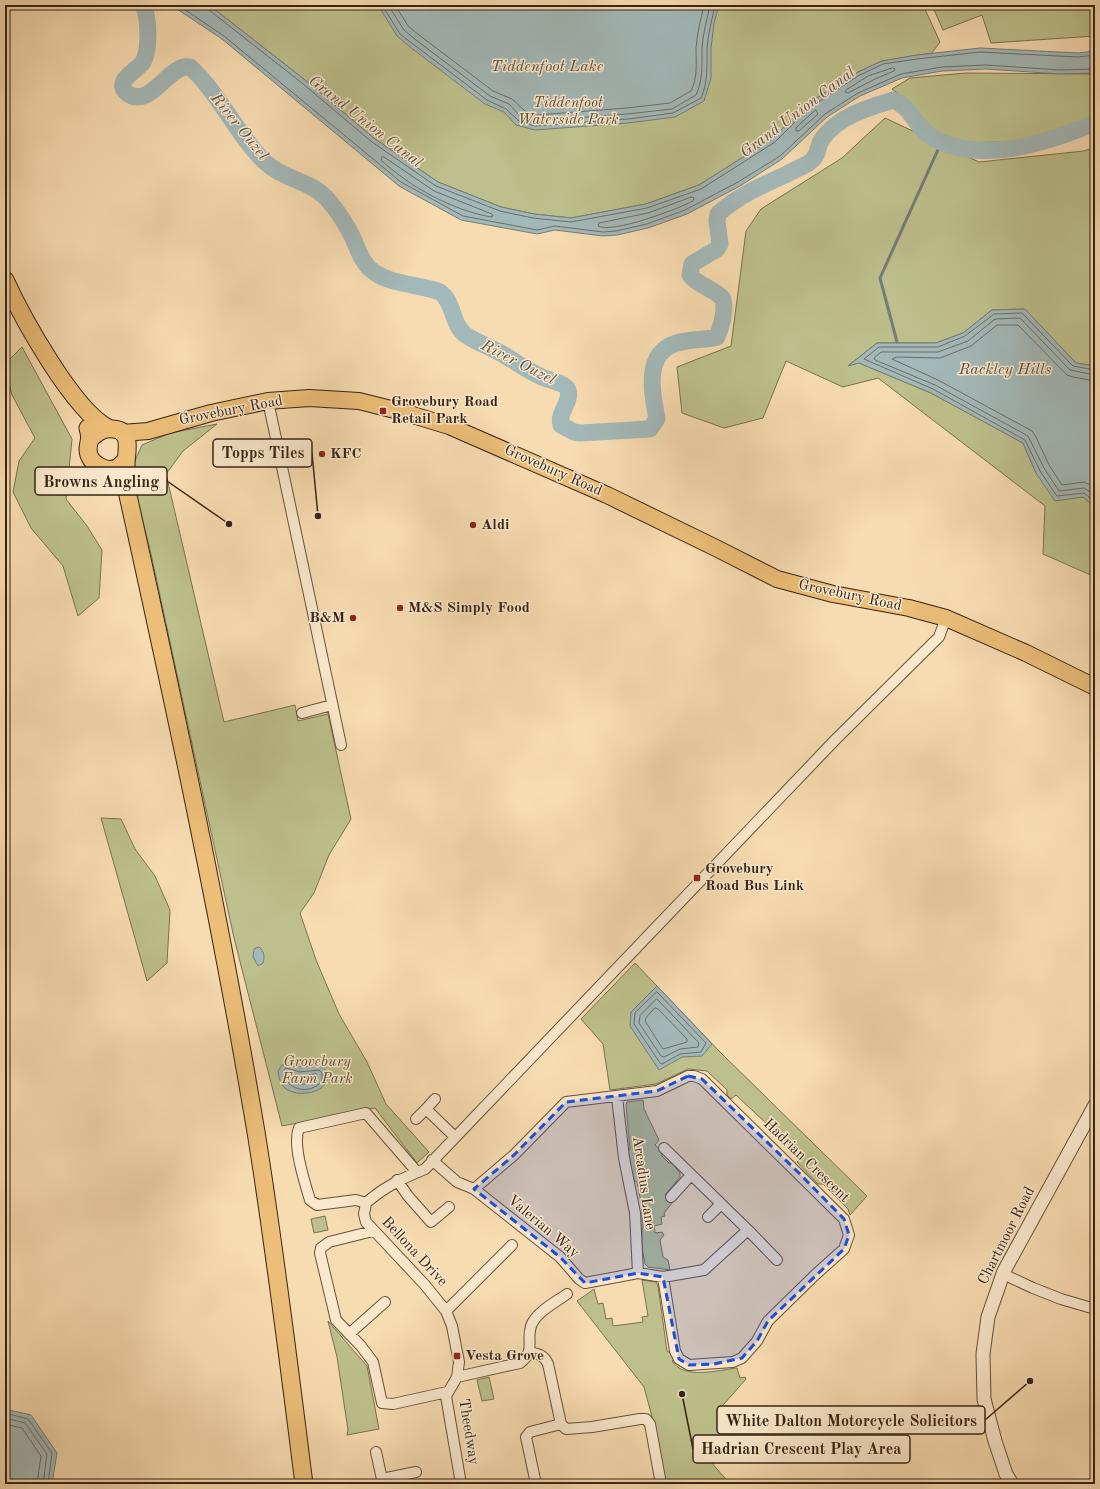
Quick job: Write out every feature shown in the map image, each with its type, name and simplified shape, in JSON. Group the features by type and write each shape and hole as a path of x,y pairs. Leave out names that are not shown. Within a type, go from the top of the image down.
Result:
{"highway":[{"path":"5,280 47,356 82,408 100,424 115,430 127,440 127,491 218,925 256,1132 284,1312 304,1484"},
{"path":"82,408 91,438 88,450 91,459 98,467 108,469 118,467 127,455"},
{"path":"91,438 99,430 115,430"},
{"path":"108,469 127,491"}],"main road":[{"name":"Grovebury Road","path":"115,430 148,431 211,413 268,401 309,398 359,401 416,416 473,436 608,496 777,579 832,594 909,608 946,618 1026,653 1095,687"},
{"name":"Grovebury Road","path":"127,455 148,431"}],"street":[{"path":"268,401 341,745"},
{"path":"417,1172 366,1113 299,1128 297,1134 298,1146 310,1200 317,1205 356,1200 366,1203 380,1190 397,1180 417,1172 424,1169 465,1124 623,963 836,739 939,637 946,618"},
{"path":"302,713 332,705"},
{"name":"Hadrian Crescent","path":"474,1189 514,1155 566,1102 657,1091 688,1076 694,1076 702,1079 757,1135 799,1173 844,1219 848,1227 849,1236 844,1249 768,1321 757,1341 742,1358 733,1362 689,1365 679,1359 675,1351 663,1277"},
{"name":"Arcadius Lane","path":"617,1097 624,1158 635,1213 638,1273"},
{"path":"416,1119 435,1099"},
{"name":"Chartmoor Road","path":"1012,1484 1006,1474 994,1441 984,1399 983,1354 988,1317 1003,1274 1095,1105"},
{"path":"426,1109 454,1136"},
{"path":"664,1148 777,1260"},
{"name":"Valerian Way","path":"432,1160 457,1182 474,1189 560,1257 579,1279 585,1283 638,1273 663,1277 704,1270 748,1230"},
{"path":"671,1197 691,1175"},
{"path":"397,1180 408,1196 431,1222 449,1207"},
{"name":"Bellona Drive","path":"366,1203 364,1214 366,1222 446,1311 452,1326 459,1362"},
{"path":"708,1217 721,1204"},
{"path":"373,1231 329,1242 321,1248 320,1253 336,1320 373,1362 382,1404 393,1404 447,1392"},
{"name":"Bellona Drive","path":"446,1311 512,1246"},
{"path":"1003,1274 1061,1299 1095,1309"},
{"path":"457,1377 520,1363 526,1359 530,1352 531,1325 535,1318 567,1294"},
{"path":"349,1334 385,1302"},
{"path":"530,1352 539,1354 545,1358 548,1364 561,1424 566,1429 646,1419 650,1424 661,1484"},
{"name":"Theedway","path":"459,1362 457,1377 446,1396 461,1484"},
{"path":"536,1484 526,1436 530,1432 561,1424"},
{"path":"376,1452 383,1481 416,1472"}],"highlighted area":[{"path":"688,1076 702,1079 799,1173 844,1219 849,1235 844,1249 768,1321 757,1341 742,1358 714,1364 689,1365 679,1359 663,1277 638,1273 585,1283 560,1257 474,1189 514,1155 566,1102 657,1091"}],"green space":[{"name":"Tiddenfoot Waterside Park","path":"209,5 923,5 940,42 932,53 882,61 856,73 806,105 772,139 699,185 646,204 571,218 534,214 501,207 438,182 375,139 305,80"},
{"path":"932,5 1095,5 1095,36 991,43 982,15 943,30"},
{"path":"966,73 1095,74 1095,115 1061,130 1027,141 967,143 943,136 924,123 904,98 892,89 910,78"},
{"path":"885,118 979,162 1084,151 1095,147 1095,366 1076,363 1024,309 992,310 963,333 936,343 877,343 849,365 859,363 931,393 1023,443 1036,473 1083,497 1095,507 1095,577 1043,554 1045,506 878,378 843,387 786,361 763,418 724,428 682,413 677,367 731,346 746,231 761,209 842,158"},
{"path":"22,347 72,439 66,499 87,526 102,550 99,598 78,616 63,566 31,528 13,492 19,461 35,438 12,395 5,367 5,364"},
{"name":"Grovebury Farm Park","path":"217,424 183,451 166,474 224,722 295,705 298,721 328,714 351,819 329,855 314,893 300,913 316,960 339,1014 367,1062 386,1104 429,1152 417,1163 375,1108 282,1126 234,938 151,554 134,486 134,463 142,445 170,433"},
{"path":"101,818 121,819 135,849 155,876 170,910 167,963 147,981"},
{"path":"635,963 721,1053 867,1196 850,1215 848,1209 823,1184 818,1184 797,1162 802,1157 736,1095 731,1099 727,1095 727,1090 707,1071 688,1069 656,1084 610,1090 603,1044 581,1019"},
{"path":"643,1100 644,1109 659,1140 655,1145 662,1151 662,1156 669,1163 672,1163 680,1173 680,1177 665,1195 673,1202 664,1213 665,1216 661,1217 662,1224 654,1226 655,1233 662,1232 664,1235 660,1240 663,1257 668,1260 670,1270 648,1267 645,1264 642,1248 642,1208 637,1182 632,1179 627,1154 630,1149 626,1105 627,1102"},
{"path":"325,1216 328,1230 314,1233 311,1219"},
{"path":"642,1280 656,1282 658,1286 667,1351 672,1354 674,1359 672,1361 677,1367 693,1372 711,1372 737,1368 740,1378 745,1377 746,1379 717,1412 729,1423 732,1420 741,1427 711,1462 730,1484 663,1484 658,1439 644,1387 577,1301 594,1289 598,1304 603,1303 606,1319 612,1318 613,1326 643,1322 642,1317 648,1316"},
{"path":"328,1321 367,1366 379,1429 347,1435 348,1430 337,1357"},
{"path":"489,1377 494,1399 482,1401 477,1380"}],"water":[{"name":"Grand Union Canal","path":"171,5 209,5 305,80 375,139 438,182 501,207 534,214 571,218 646,204 699,185 772,139 806,105 856,73 882,61 917,55 980,48 1078,53 1095,51 1095,73 1060,74 986,69 942,71 902,78 860,96 827,117 782,159 740,186 687,214 648,228 617,235 603,236 555,230 537,234 461,220 399,186 222,39"},
{"name":"Tiddenfoot Lake","path":"378,5 719,5 714,23 711,48 711,78 704,101 675,117 628,123 535,130 516,125 504,112 485,104 410,47 397,36"},
{"name":"Rackley Hills","path":"1025,309 1076,363 1095,366 1095,507 1083,497 1055,501 1036,473 1023,443 931,393 859,363 848,366 877,343 936,343 963,333 992,310"},
{"path":"259,947 264,954 264,959 263,963 258,966 253,957 254,949"},
{"path":"657,986 712,1044 702,1056 682,1057 659,1070 630,1026 631,1012"},
{"path":"287,1064 296,1067 322,1066 327,1074 327,1081 317,1090 309,1093 292,1092 285,1088 282,1084 278,1073 282,1065"},
{"path":"5,1409 31,1415 57,1453 52,1484 5,1484"}],"waterway":[{"name":"River Ouzel","path":"143,5 147,17 147,50 143,62 128,76 123,84 123,89 127,93 135,97 144,96 175,71 182,67 190,67 210,89 245,139 265,162 281,173 315,189 329,201 339,214 366,265 370,269 381,276 397,282 440,292 445,296 459,328 463,333 536,374 565,386 569,394 561,416 561,425 574,432 580,433 650,429 657,419 652,382 653,370 656,360 662,351 672,345 686,341 717,337 720,328 724,314 723,299 715,292 697,282 690,275 692,264 717,249 720,244 717,221 718,214 733,202 751,191 809,163 815,157 822,139 837,124 845,119 864,110 893,100 909,111 920,127 930,136 949,145 969,149 991,150 1034,144 1056,138 1095,123"},
{"path":"897,342 880,278 941,143"}],"place":[{"name":"Grovebury Road Retail Park","path":"383,411"},
{"name":"KFC","path":"322,454"},
{"name":"Topps Tiles","path":"318,516"},
{"name":"Browns Angling","path":"229,524"},
{"name":"Aldi","path":"473,525"},
{"name":"M&S Simply Food","path":"400,608"},
{"name":"B&M","path":"353,618"},
{"name":"Grovebury Road Bus Link","path":"697,878"},
{"name":"Vesta Grove","path":"457,1356"},
{"name":"White Dalton Motorcycle Solicitors","path":"1030,1381"},
{"name":"Hadrian Crescent Play Area","path":"682,1394"}]}
